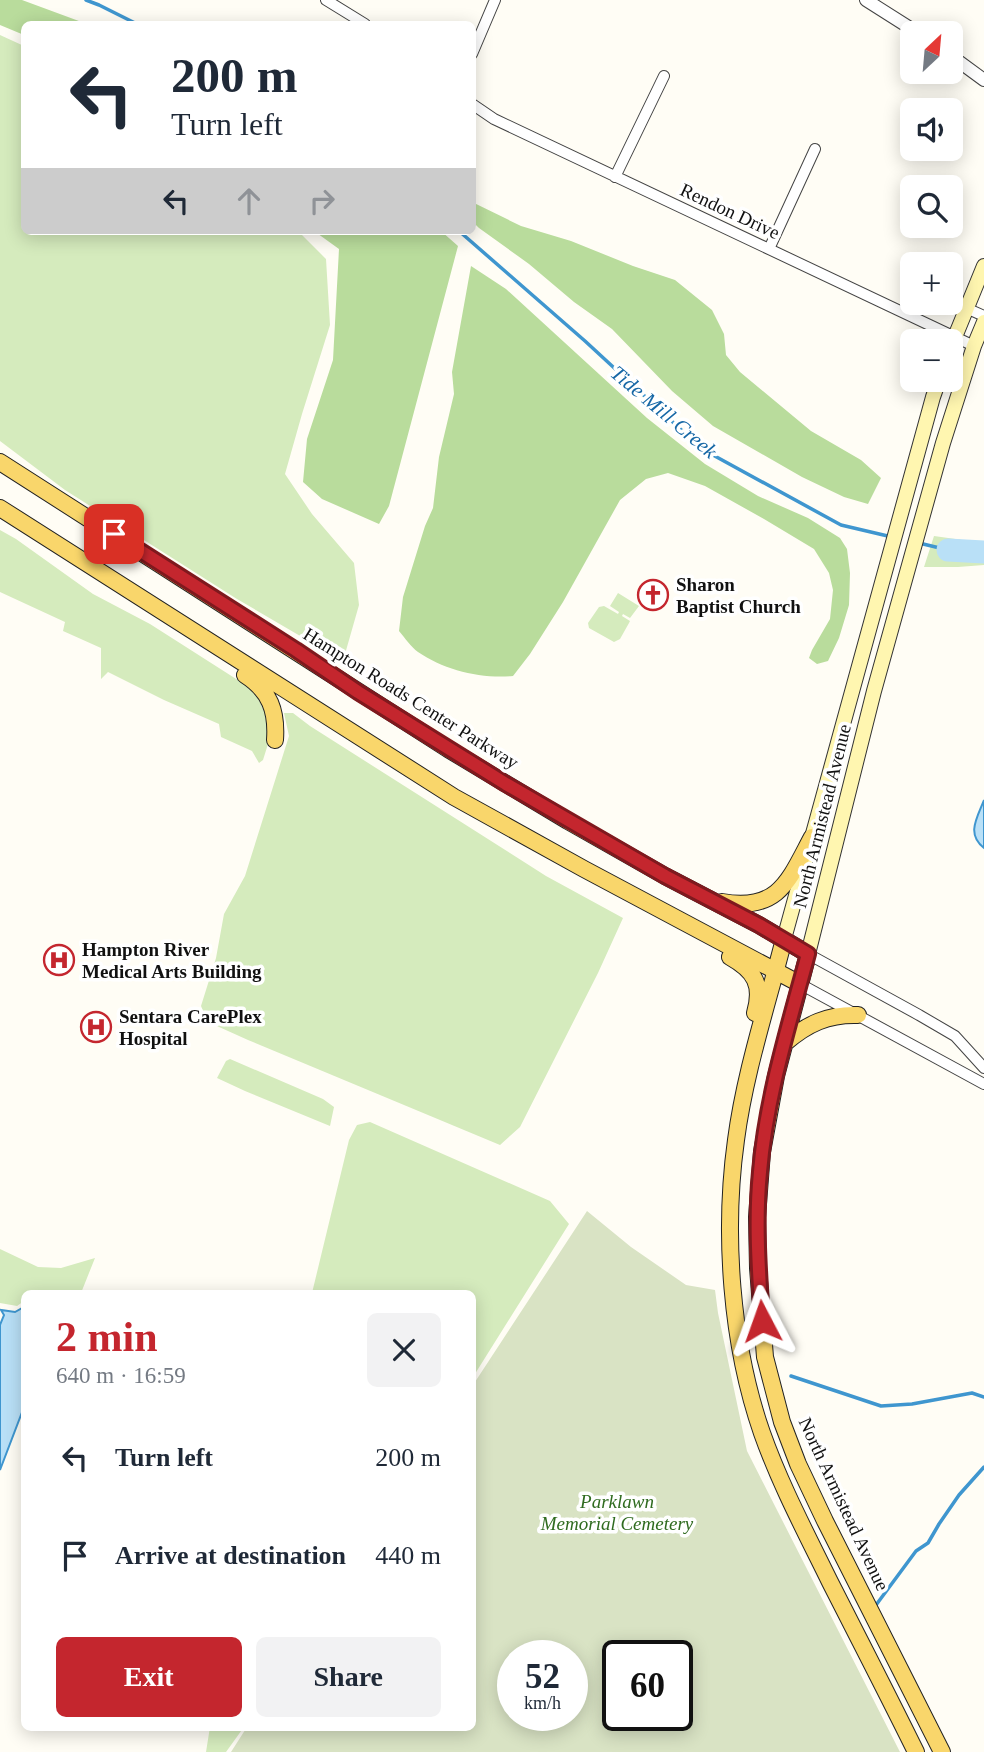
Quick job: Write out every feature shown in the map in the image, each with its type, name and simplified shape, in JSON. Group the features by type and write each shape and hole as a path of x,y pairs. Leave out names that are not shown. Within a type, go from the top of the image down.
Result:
{"main road":[{"path":"958,329 984,266"},
{"name":"North Armistead Avenue","path":"942,1752 825,1521 786,1433 771,1382 764,1343 757,1217 765,1130 771,1097 874,691 943,443 984,323"},
{"name":"North Armistead Avenue","path":"916,1752 799,1520 762,1432 743,1359 731,1270 731,1184 739,1119 754,1054 936,392"},
{"name":"Hampton Roads Center Parkway","path":"0,462 448,749 568,821 808,954"},
{"path":"0,508 454,797 800,984"},
{"path":"83,562 125,599 254,681 266,694 274,710 275,740"},
{"path":"709,900 739,905 768,898 783,887 813,837"},
{"path":"584,869 643,911 734,960 747,970 756,982 760,995 755,1015 754,1054"},
{"path":"785,1042 820,1020 843,1014 858,1015"}],"street":[{"path":"326,0 360,21"},
{"path":"476,45 495,0"},
{"path":"866,0 900,22"},
{"path":"963,65 984,80"},
{"path":"615,177 664,76"},
{"name":"Rendon Drive","path":"476,107 494,119 769,249 926,329"},
{"path":"769,249 816,149"},
{"path":"966,308 984,316"},
{"name":"Rendon Drive","path":"963,344 974,346"},
{"path":"808,954 955,1037 984,1068"},
{"path":"800,984 984,1083"}],"green space":[{"path":"0,0 22,0 79,21 21,21 21,34 0,25"},
{"path":"0,35 21,45 21,235 302,235 326,259 330,325 285,474 312,514 354,563 359,605 343,661 237,599 65,490 0,441"},
{"path":"476,204 521,226 571,241 675,280 712,310 724,334 726,355 740,372 811,431 861,460 881,478 868,504 844,497 802,477 713,426 672,391 612,329 476,225"},
{"path":"320,235 446,235 458,246 389,506 379,524 322,499 303,482 307,439 333,360 339,249"},
{"path":"471,266 506,289 647,418 705,464 758,496 808,518 840,538 847,549 850,573 849,605 839,638 828,661 817,664 809,658 830,619 833,590 829,573 814,549 705,486 668,473 646,479 620,500 563,602 513,676 463,672 439,664 410,645 399,631 403,597 433,508 439,457 454,394 452,372"},
{"path":"0,530 93,594 150,624 255,691 267,718 268,744 263,760 259,763 252,751 221,737 219,724 108,672 101,679 101,648 63,631 65,622 0,592"},
{"path":"934,536 984,543 984,565 924,567"},
{"path":"618,593 639,606 630,618 623,614 622,616 630,621 620,639 614,642 589,628 588,623 599,607 604,606 618,614 619,612 610,606"},
{"path":"284,713 293,713 546,876 623,918 520,1127 500,1145 208,1022 201,1006 216,958 224,914 245,876 289,736"},
{"path":"230,1059 323,1099 334,1107 330,1126 217,1078 226,1061"},
{"path":"370,1122 550,1201 569,1224 476,1372 476,1290 313,1290 349,1140 357,1125"},
{"name":"Parklawn Memorial Cemetery","path":"587,1211 631,1247 686,1285 715,1290 747,1451 900,1752 231,1752 244,1731 476,1731 476,1380"},
{"path":"0,1249 38,1267 61,1268 95,1258 82,1290 21,1290 21,1303 17,1306 0,1303"},
{"path":"209,1731 241,1731 226,1752 206,1752"}],"water":[{"path":"984,800 984,848 975,837 974,831"},
{"path":"21,1309 21,1415 0,1470 0,1325 4,1315 1,1310 15,1312"}],"waterway":[{"name":"Tide Mill Creek","path":"86,0 131,21"},
{"name":"Tide Mill Creek","path":"464,235 585,341 702,449 841,525 892,537"},
{"name":"Tide Mill Creek","path":"919,543 948,550"},
{"name":"Tide Mill Creek","path":"948,550 984,552"},
{"path":"791,1376 881,1406 912,1404 972,1393 984,1397"},
{"path":"876,1605 916,1551 928,1543 959,1495 984,1467"}],"place":[{"name":"Sharon Baptist Church","path":"653,595"},
{"name":"Hampton River Medical Arts Building","path":"59,960"},
{"name":"Sentara CarePlex Hospital","path":"96,1027"}],"route":[{"path":"114,534 448,749 568,821 808,954 771,1097 762,1152 757,1217 762,1321"}]}
